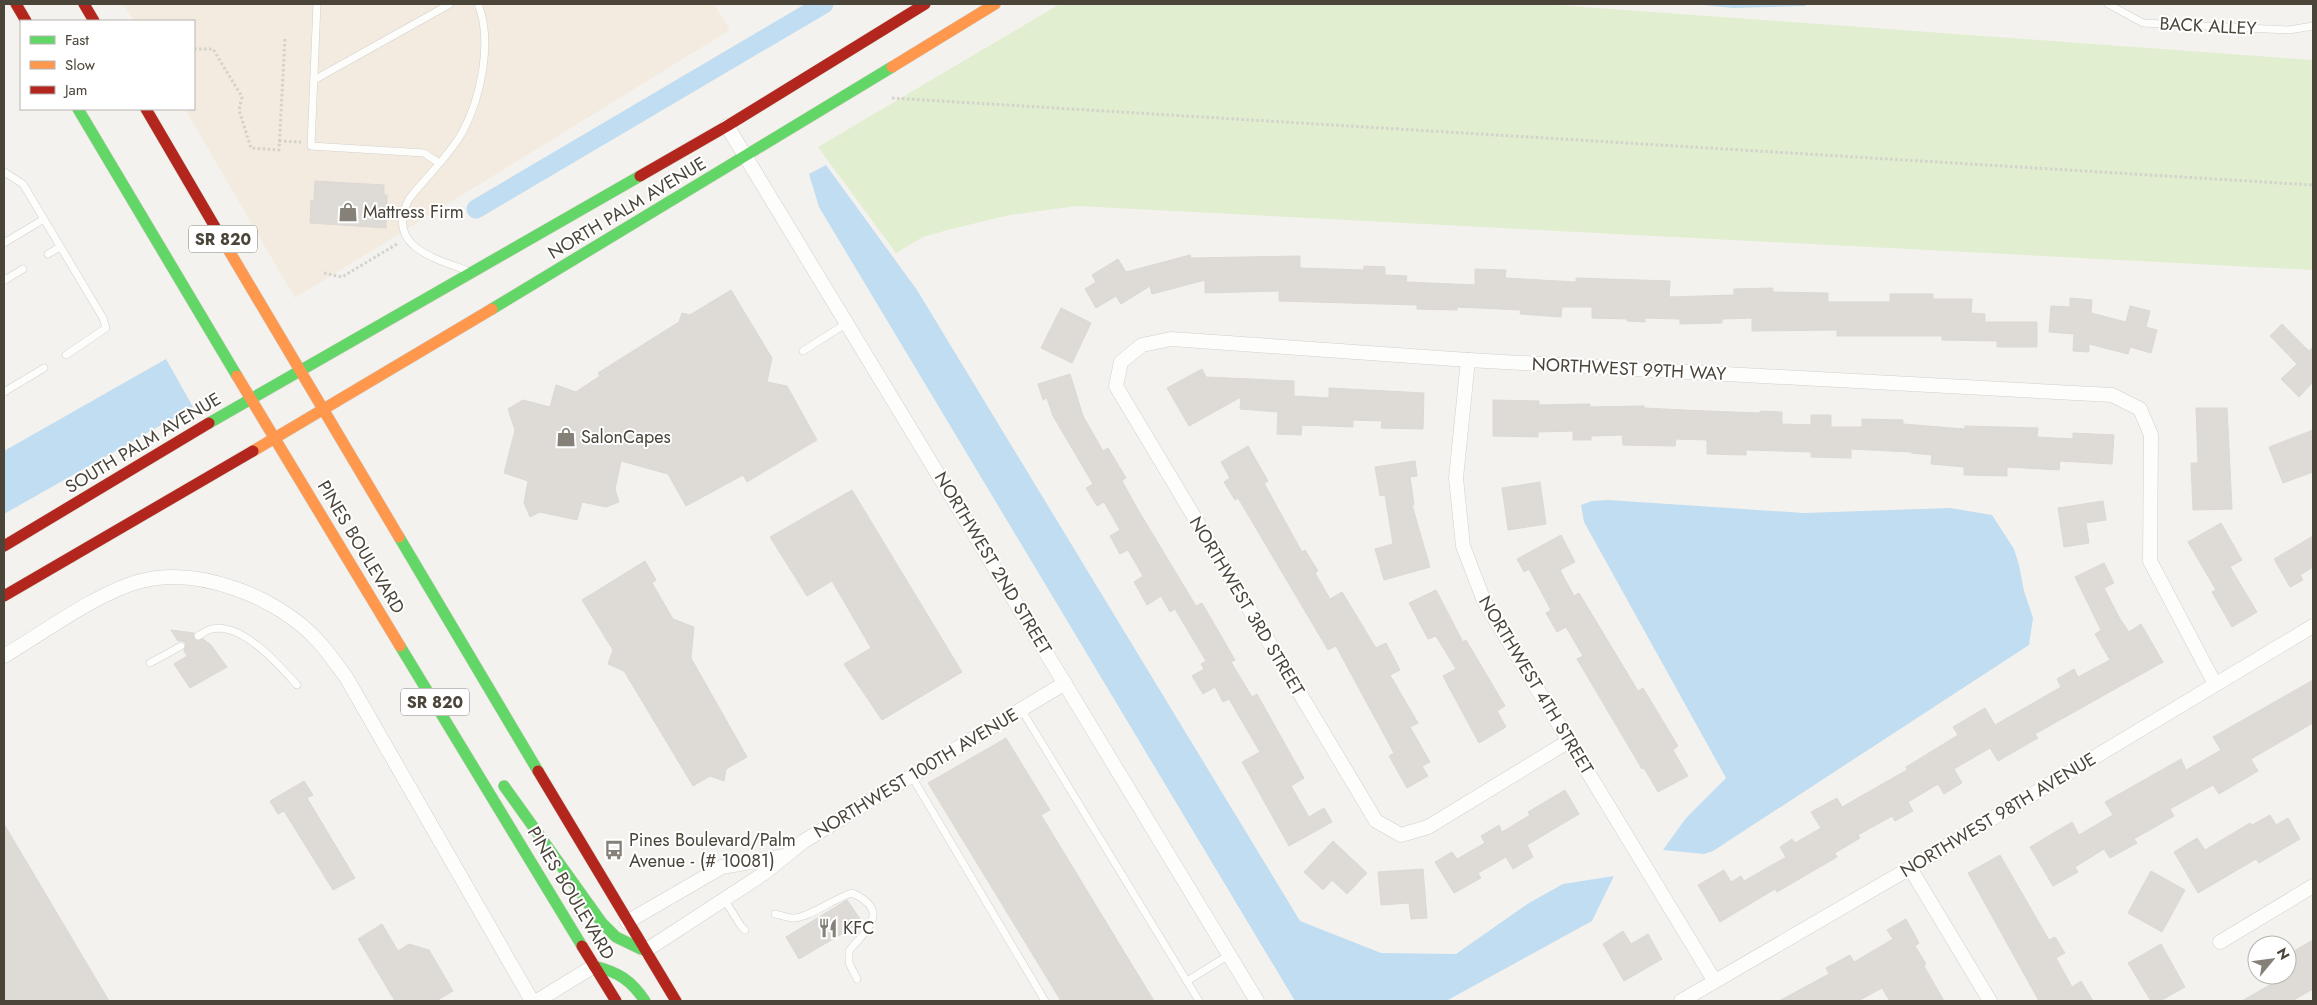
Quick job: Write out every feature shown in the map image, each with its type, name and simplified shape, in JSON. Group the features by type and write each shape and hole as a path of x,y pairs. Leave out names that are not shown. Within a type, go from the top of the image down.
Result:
{"main road":[{"path":"16,4 25,20"},
{"path":"84,4 93,20"},
{"name":"NORTH PALM AVENUE","path":"300,370 727,126 925,4"},
{"name":"NORTH PALM AVENUE","path":"274,439 747,156 996,4"},
{"name":"PINES BOULEVARD","path":"79,110 274,439 616,1001"},
{"name":"PINES BOULEVARD","path":"147,110 323,411 676,1001"},
{"name":"SOUTH PALM AVENUE","path":"4,546 300,370"},
{"path":"4,596 274,439"},
{"path":"446,720 483,758"},
{"path":"499,779 602,923 616,937 645,951"},
{"path":"594,966 618,972 636,987 645,1001"}],"street":[{"name":"NORTHWEST 2ND STREET","path":"727,126 747,156 1257,1001"},
{"name":"NORTHWEST 99TH WAY","path":"1121,362 1142,345 1171,339 1468,360 2112,395 2140,409 2151,435 2150,561 2215,684"},
{"name":"NORTHWEST 4TH STREET","path":"1468,360 1456,478 1463,546 1484,601 1714,980"},
{"name":"NORTHWEST 3RD STREET","path":"1121,362 1116,386 1376,821 1401,835 1428,827 1569,741"},
{"path":"4,656 98,600 141,581 188,577 239,589 283,611 318,640 346,677 532,1001"},
{"name":"NORTHWEST 98TH AVENUE","path":"1681,1001 1714,980 1910,868 2313,626"},
{"name":"NORTHWEST 100TH AVENUE","path":"645,951 763,874 804,841 1065,683"},
{"path":"627,922 722,867 786,856"},
{"path":"1910,868 1990,1001"},
{"path":"2220,942 2313,886"},
{"path":"537,1001 594,966"}],"lane":[{"path":"317,4 311,146 424,153 439,163"},
{"path":"314,80 450,4"},
{"path":"471,272 421,252 407,238 402,223 405,207 409,199 462,133 480,84 486,39 482,13 478,4"},
{"name":"BACK ALLEY","path":"2108,4 2143,23 2289,30 2313,26"},
{"path":"4,172 23,184 103,318 106,328 66,355"},
{"path":"4,243 44,219"},
{"path":"48,254 60,247"},
{"path":"4,278 5,280 23,269"},
{"path":"803,351 848,323"},
{"path":"4,392 44,368"},
{"path":"198,636 212,628 235,631 257,646 297,685"},
{"path":"150,663 181,646"},
{"path":"1021,709 1199,1001"},
{"path":"912,777 1045,1001"},
{"path":"774,914 792,918 803,917 836,898 852,893 869,903 872,912 872,925 849,951 849,963 857,979"},
{"path":"724,899 745,930"},
{"path":"1187,981 1229,954"}],"path":[{"path":"195,49 213,49 242,96 239,110 251,148 279,150 285,38"},
{"path":"892,98 2313,186"},
{"path":"279,141 312,143"},
{"path":"324,273 342,277 407,238"}],"shaded area":[{"path":"123,4 714,4 730,30 295,298 186,110 195,110 195,20 133,20"}],"green space":[{"path":"1060,4 1543,4 2313,60 2313,270 1077,206 1010,215 951,229 923,237 896,253 818,147"}],"water":[{"path":"1693,4 1807,4 1805,6 1733,8"},
{"path":"826,165 917,290 1300,921 1381,953 1456,954 1529,903 1563,884 1614,876 1592,921 1446,1001 1295,1001 819,207 809,174"},
{"path":"166,359 193,407 4,514 4,451"},
{"path":"1608,500 1804,513 1950,508 1992,515 2014,549 2019,565 2024,591 2033,618 2029,645 1713,851 1704,854 1663,850 1686,818 1726,778 1584,522 1581,505 1592,501"}],"building":[{"name":"Mattress Firm","path":"315,181 384,185 384,195 387,195 386,228 310,223 311,200 314,201"},
{"path":"1190,255 1191,258 1300,256 1300,268 1364,270 1364,266 1385,267 1385,275 1407,276 1406,282 1475,285 1475,269 1506,270 1505,278 1576,282 1576,278 1670,281 1669,297 1734,295 1734,289 1773,288 1773,292 1828,293 1828,302 1890,302 1890,294 1933,294 1933,299 1972,299 1971,313 1985,314 1985,322 2037,322 2037,347 1997,347 1997,341 1942,340 1942,336 1837,336 1837,330 1752,331 1752,318 1722,319 1722,323 1680,324 1680,319 1645,318 1645,322 1627,321 1627,319 1592,318 1592,307 1562,307 1561,317 1520,314 1521,310 1457,307 1457,310 1417,309 1417,305 1279,301 1279,291 1205,293 1205,280 1152,294 1150,286 1121,304 1116,296 1096,308 1085,289 1096,282 1092,275 1118,259 1126,272"},
{"path":"731,290 772,358 767,382 787,386 817,440 747,482 743,475 686,506 668,474 621,461 615,489 619,502 606,507 582,502 577,520 540,512 530,517 524,503 528,481 504,473 515,430 508,409 523,400 550,407 556,385 576,392 600,376 598,373 679,322 682,313 690,315"},
{"path":"2070,298 2092,300 2091,313 2126,322 2130,306 2150,311 2146,327 2157,330 2151,353 2130,347 2128,354 2089,344 2089,352 2073,351 2074,334 2049,332 2051,306 2070,307"},
{"path":"1061,308 1091,323 1072,363 1041,348"},
{"path":"2282,324 2309,351 2313,347 2313,382 2299,397 2281,379 2297,364 2270,336"},
{"path":"1202,369 1206,377 1294,381 1294,396 1329,398 1329,388 1424,393 1423,429 1381,428 1382,421 1353,420 1353,427 1302,425 1301,435 1277,434 1278,412 1240,409 1241,397 1189,426 1167,388"},
{"path":"1070,374 1083,416 1103,451 1108,448 1126,478 1122,481 1137,508 1196,606 1202,603 1235,660 1231,662 1252,697 1257,694 1304,778 1291,786 1309,817 1324,808 1332,822 1289,846 1242,762 1260,752 1229,699 1223,702 1215,687 1203,694 1192,676 1204,669 1201,664 1206,661 1175,609 1170,612 1161,596 1147,605 1134,582 1143,576 1128,550 1120,554 1110,536 1120,530 1104,502 1097,506 1086,488 1093,484 1053,416 1047,398 1043,400 1038,384"},
{"path":"1493,400 1539,401 1539,405 1590,404 1590,407 1644,406 1644,408 1705,411 1782,412 1782,424 1811,425 1811,415 1831,415 1831,427 1862,427 1862,419 1903,420 1903,424 1965,429 1965,426 2038,428 2037,437 2073,439 2073,433 2114,435 2112,464 2060,461 2059,470 2007,467 2007,476 1964,475 1964,467 1931,464 1932,455 1911,452 1851,449 1851,458 1811,457 1811,452 1746,450 1746,455 1707,454 1707,440 1676,439 1675,446 1623,445 1622,435 1591,436 1591,440 1573,440 1573,431 1538,432 1538,437 1493,436"},
{"path":"2196,408 2227,408 2232,509 2193,510 2191,463 2198,463"},
{"path":"2313,430 2313,472 2283,483 2269,447"},
{"path":"1248,446 1268,481 1264,483 1302,552 1305,550 1318,571 1315,573 1330,599 1342,592 1376,648 1386,643 1400,670 1390,675 1418,723 1410,727 1430,762 1422,766 1428,776 1407,788 1389,756 1394,753 1336,646 1328,650 1238,498 1235,500 1224,482 1230,478 1221,462"},
{"path":"1415,461 1417,476 1410,477 1414,505 1412,505 1430,567 1384,580 1375,549 1393,544 1385,495 1380,496 1375,467"},
{"path":"1540,482 1546,524 1508,530 1502,488"},
{"path":"852,490 962,672 882,720 844,664 871,648 832,581 807,596 770,537"},
{"path":"2103,501 2106,520 2086,523 2089,543 2064,547 2058,508"},
{"path":"2221,523 2242,560 2230,567 2257,612 2232,627 2212,592 2216,590 2188,542"},
{"path":"1561,535 1575,562 1560,570 1574,596 1579,593 1638,691 1643,688 1678,746 1673,750 1688,776 1658,792 1644,768 1642,769 1577,659 1583,656 1566,627 1557,632 1546,613 1551,610 1529,569 1524,572 1517,559"},
{"path":"2313,536 2313,567 2300,575 2303,580 2290,587 2274,559"},
{"path":"645,561 656,580 652,583 673,619 694,627 691,658 747,757 726,769 724,781 710,776 693,786 624,671 608,664 613,650 582,600"},
{"path":"2104,563 2114,583 2104,588 2120,619 2129,632 2141,624 2163,662 2035,734 2038,738 1998,761 1990,748 1954,769 1962,783 1944,794 1938,784 1908,802 1913,811 1895,821 1892,816 1858,835 1860,838 1835,853 1837,857 1777,892 1775,889 1720,922 1698,885 1724,870 1731,882 1741,876 1744,881 1786,857 1780,847 1792,839 1795,843 1821,828 1811,812 1837,798 1842,807 1907,770 1906,767 1958,735 1953,727 1985,708 1995,725 2061,687 2057,679 2074,669 2078,677 2110,660 2095,634 2101,630 2075,577"},
{"path":"1436,590 1463,642 1466,640 1505,706 1497,711 1506,727 1479,743 1443,676 1456,669 1436,636 1428,639 1409,603"},
{"path":"171,630 194,633 195,640 203,639 211,645 227,667 190,688 174,664 187,656 184,651 186,644 183,641 178,641"},
{"path":"2313,680 2313,723 2251,759 2258,771 2219,794 2213,785 2170,809 2174,816 2134,839 2137,843 2110,858 2104,849 2075,867 2078,872 2053,886 2030,847 2072,822 2079,835 2113,815 2105,802 2181,759 2186,770 2221,750 2213,737"},
{"path":"1006,738 1050,810 1041,815 1154,1001 1061,1001 928,783"},
{"path":"304,781 313,795 307,798 355,878 333,890 284,811 278,814 270,801"},
{"path":"1565,790 1579,814 1527,845 1533,857 1513,869 1506,857 1478,873 1481,878 1454,893 1435,862 1452,852 1457,859 1485,843 1481,836 1499,825 1502,832 1530,815 1528,812"},
{"path":"2270,815 2276,825 2288,818 2300,839 2259,863 2256,859 2198,893 2174,852 2197,838 2205,850 2250,823 2252,825"},
{"path":"4,824 109,1001 4,1001"},
{"path":"1333,841 1367,873 1347,894 1332,880 1323,890 1304,872"},
{"path":"2000,855 2049,940 2055,937 2065,953 2056,958 2072,987 2081,981 2093,1001 2039,1001 1968,873"},
{"path":"1423,869 1427,918 1411,919 1409,903 1381,905 1378,872"},
{"path":"2151,871 2185,890 2162,932 2128,913"},
{"path":"847,900 862,922 799,959 786,937"},
{"path":"1906,919 1919,943 1915,946 1926,964 1924,966 1944,1001 1890,1001 1882,988 1858,1001 1779,1001 1829,974 1826,968 1850,955 1854,962 1893,939 1887,930"},
{"path":"382,924 398,951 409,944 429,950 453,991 436,1001 395,1001 358,939"},
{"path":"1623,931 1631,944 1648,934 1662,959 1624,981 1603,944"},
{"path":"2313,940 2313,989 2292,1001 2242,1001 2270,985 2297,985 2297,949"},
{"path":"2161,944 2185,987 2160,1001 2151,1001 2128,963"}],"waterway":[{"path":"476,209 824,4"}],"traffic: fast":[{"path":"492,309 892,67"},
{"path":"79,110 237,376"},
{"path":"209,423 640,176"},
{"path":"399,537 538,771"},
{"path":"400,646 582,946"},
{"path":"504,786 602,923 616,937 643,950"},
{"path":"594,966 617,974 629,982 645,1001"}],"traffic: slow":[{"path":"892,67 995,4"},
{"path":"225,244 399,537"},
{"path":"253,451 492,309"},
{"path":"237,376 400,646"}],"traffic: jam":[{"path":"16,4 25,20"},
{"path":"84,4 93,20"},
{"path":"640,176 727,126 925,4"},
{"path":"147,110 225,244"},
{"path":"4,546 209,423"},
{"path":"4,596 253,451"},
{"path":"538,771 676,1001"},
{"path":"582,946 616,1001"}],"place":[{"name":"Mattress Firm","path":"348,212"},
{"name":"SalonCapes","path":"566,437"},
{"name":"Pines Boulevard/Palm Avenue - (# 10081)","path":"614,850"},
{"name":"KFC","path":"828,928"}]}
